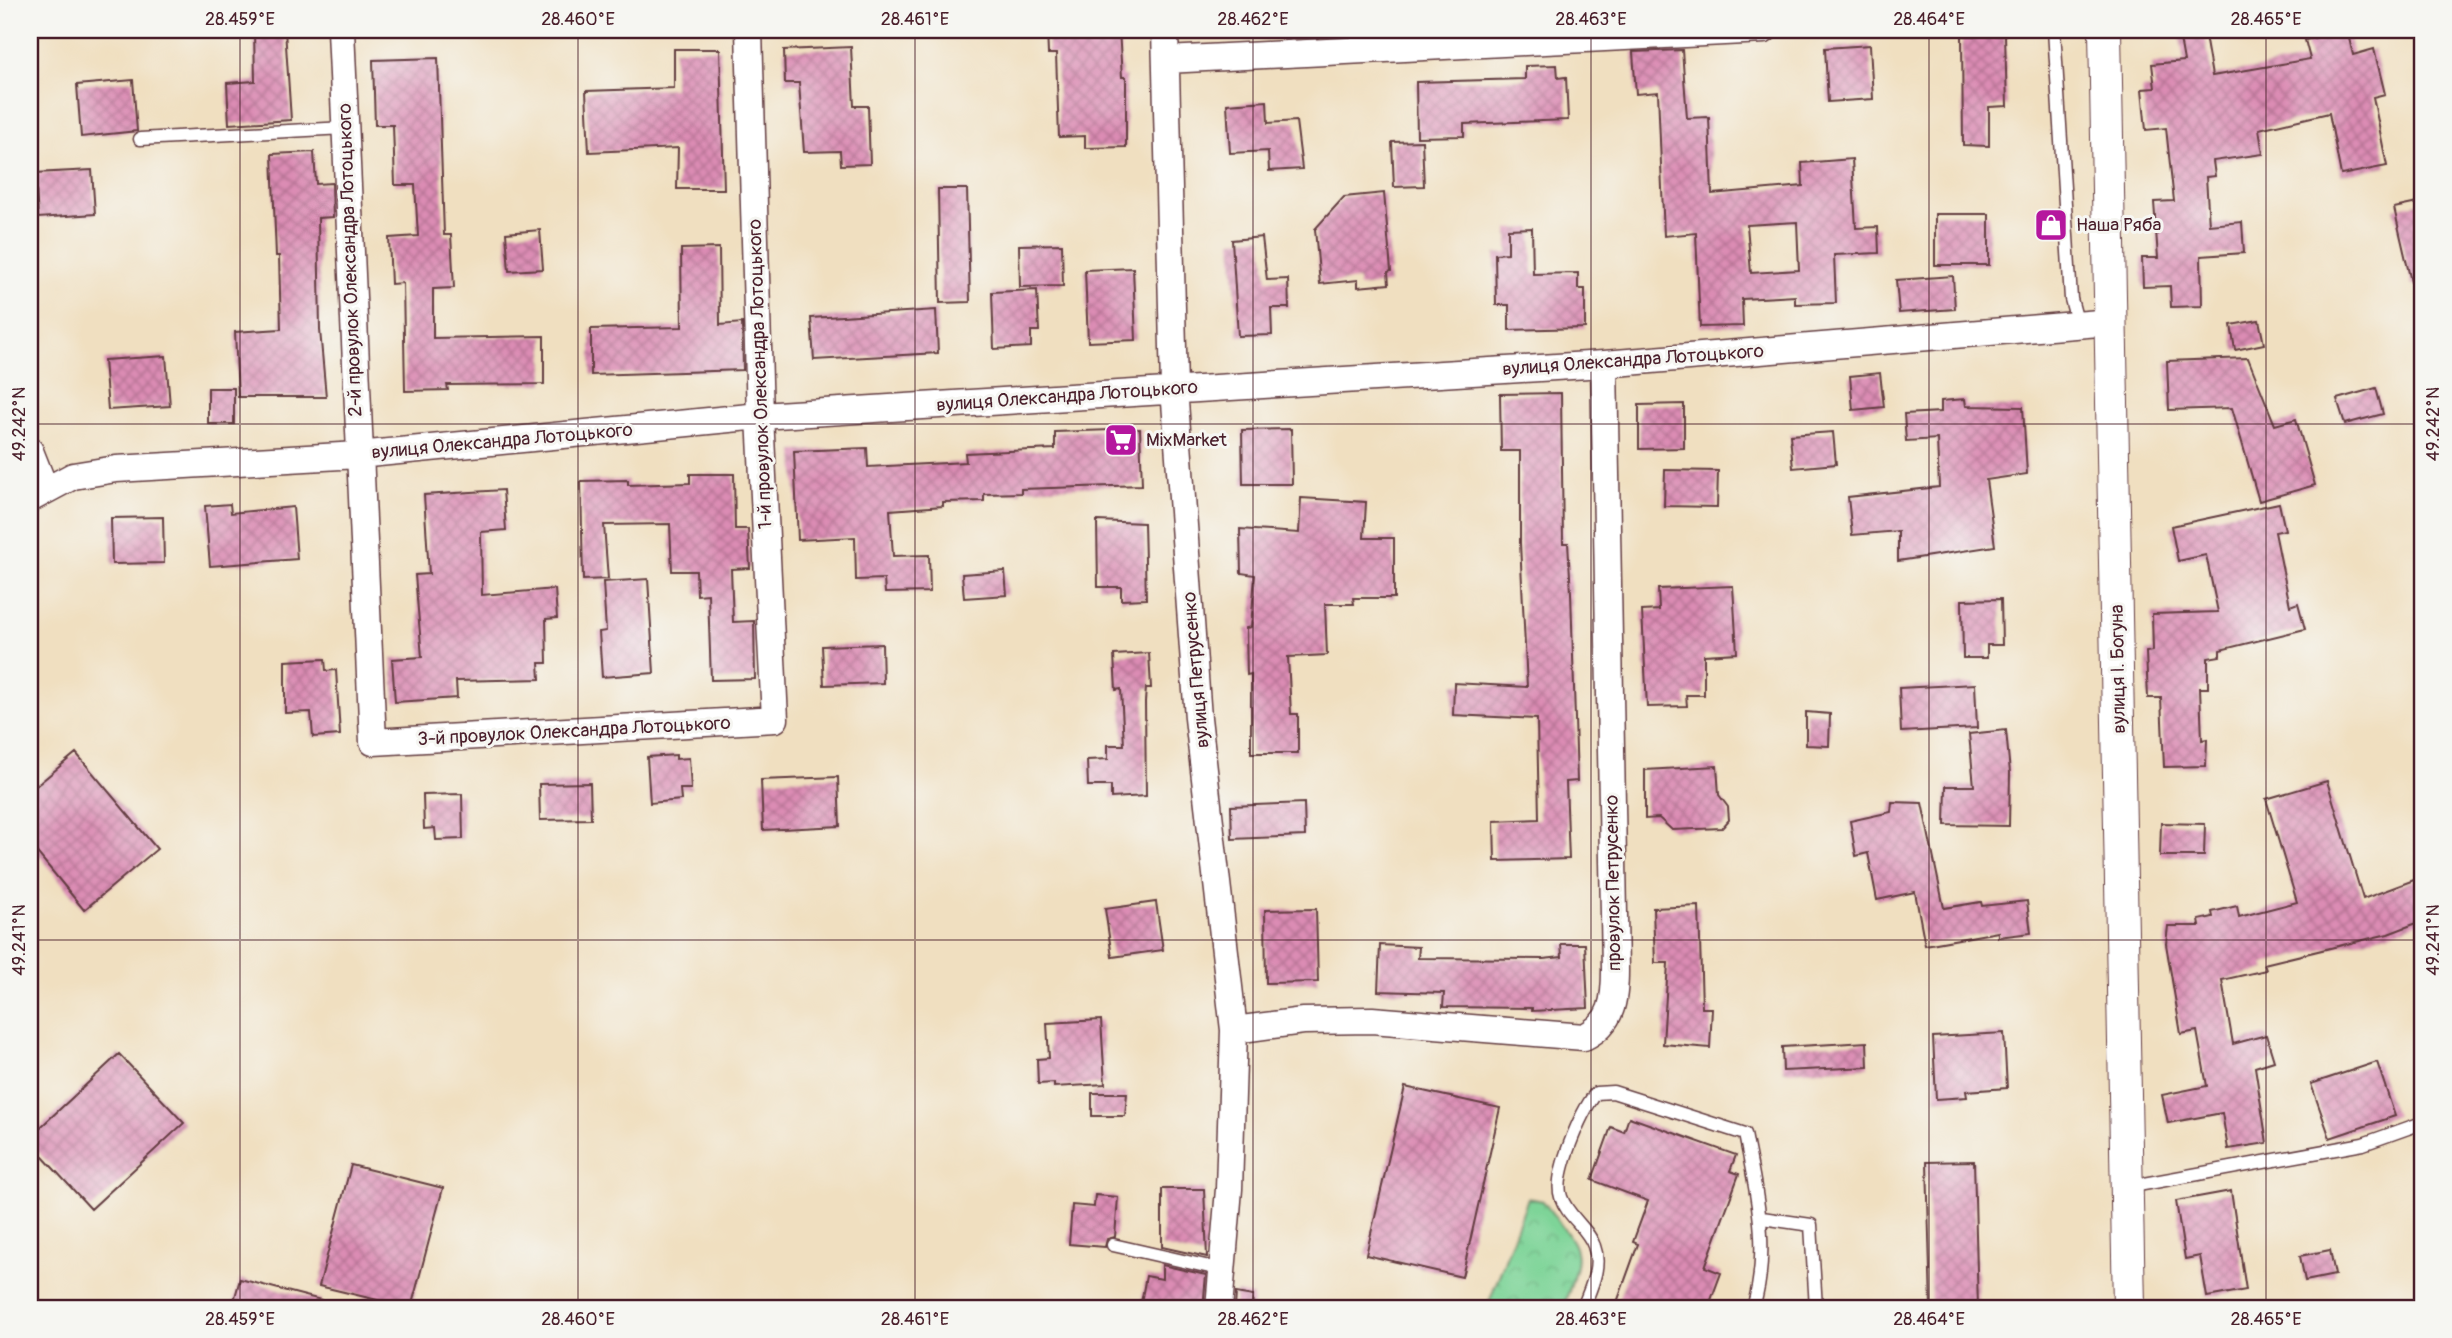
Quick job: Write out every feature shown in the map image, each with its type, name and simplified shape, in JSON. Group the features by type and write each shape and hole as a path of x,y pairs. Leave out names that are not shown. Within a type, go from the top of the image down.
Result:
{"street":[{"name":"2-й провулок Олександра Лотоцького","path":"341,30 373,742"},
{"name":"1-й провулок Олександра Лотоцького","path":"749,30 760,416 775,719"},
{"name":"вулиця Петрусенко","path":"1165,30 1174,388 1199,718 1234,1030 1219,1308"},
{"path":"1166,60 1765,30"},
{"name":"вулиця І. Богуна","path":"2105,30 2130,1308"},
{"name":"вулиця Олександра Лотоцького","path":"37,494 73,476 116,469 358,455 760,416 1604,363 2111,322"},
{"name":"провулок Петрусенко","path":"1234,1030 1303,1021 1372,1020 1584,1037 1595,1032 1611,1014 1615,970 1604,363"},
{"path":"30,451 37,494"},
{"name":"3-й провулок Олександра Лотоцького","path":"373,742 775,719"}],"lane":[{"path":"2054,30 2071,299 2078,325"},
{"path":"140,139 345,128"},
{"path":"1583,1308 1597,1270 1594,1246 1562,1200 1558,1185 1583,1110 1596,1093 1613,1092 1745,1134 1762,1218 1762,1257 1753,1308"},
{"path":"2127,1187 2363,1143 2422,1123"},
{"path":"1762,1218 1811,1224 1815,1308"},
{"path":"1113,1245 1223,1270"}],"green space":[{"path":"1528,1198 1543,1201 1566,1231 1576,1251 1575,1272 1563,1308 1487,1308"}],"building":[{"path":"254,30 285,30 291,120 229,124 227,83 255,81"},
{"path":"1047,30 1119,30 1122,77 1126,77 1126,147 1085,148 1085,136 1059,137 1056,54 1048,54"},
{"path":"2204,30 2212,76 2310,59 2305,40 2347,30 2353,55 2374,49 2385,94 2373,97 2387,166 2341,175 2329,113 2259,129 2263,154 2213,161 2215,176 2206,177 2209,225 2242,222 2244,253 2201,256 2202,306 2171,307 2170,286 2143,287 2142,258 2158,258 2154,202 2174,201 2166,128 2146,130 2142,89 2155,88 2152,64 2184,61 2179,33"},
{"path":"2005,35 2007,106 1989,107 1989,146 1963,145 1962,36"},
{"path":"1870,45 1873,99 1828,102 1825,48"},
{"path":"851,47 854,106 868,106 870,164 841,165 840,151 804,152 799,83 785,83 784,50"},
{"path":"674,49 720,49 724,189 677,189 678,148 589,152 586,91 674,88"},
{"path":"1682,50 1687,118 1709,117 1712,194 1803,186 1802,163 1852,159 1856,228 1878,227 1879,253 1834,255 1836,303 1795,304 1795,296 1742,299 1743,326 1700,327 1696,233 1664,236 1658,92 1636,94 1633,52","holes":["1797,222 1799,270 1751,273 1747,225"]},
{"path":"438,58 444,235 451,235 454,288 433,289 433,338 544,336 544,384 447,385 448,390 405,391 403,283 391,284 389,238 418,236 415,185 395,185 393,125 375,125 373,60"},
{"path":"1557,65 1558,78 1566,77 1568,120 1464,124 1464,136 1417,137 1416,82 1525,79 1525,66"},
{"path":"133,80 137,131 81,137 77,85"},
{"path":"1267,101 1268,123 1296,121 1302,169 1269,171 1268,151 1230,153 1227,104"},
{"path":"1422,141 1424,186 1394,187 1392,142"},
{"path":"314,152 316,184 332,183 333,217 318,218 320,330 326,397 238,397 235,332 281,329 272,154"},
{"path":"92,170 95,214 38,218 35,173"},
{"path":"938,189 967,189 970,302 940,303"},
{"path":"1384,193 1391,271 1388,272 1389,284 1358,287 1358,280 1320,284 1315,229 1344,197"},
{"path":"2422,202 2422,285 2412,286 2394,208"},
{"path":"1935,214 1989,214 1989,265 1935,265"},
{"path":"1532,228 1533,274 1578,273 1578,289 1585,289 1585,328 1509,330 1509,305 1496,305 1495,254 1508,253 1508,229"},
{"path":"540,230 543,269 509,271 506,233"},
{"path":"1262,237 1267,280 1288,279 1289,308 1271,308 1272,335 1238,336 1232,240"},
{"path":"1062,244 1063,286 1020,287 1019,245"},
{"path":"719,248 720,325 742,323 743,370 591,375 591,329 682,327 681,249"},
{"path":"1133,268 1136,340 1088,342 1085,270"},
{"path":"1953,276 1955,309 1899,313 1896,280"},
{"path":"1037,290 1039,331 1031,331 1031,347 994,349 992,292"},
{"path":"936,310 938,353 814,360 811,318"},
{"path":"2259,320 2264,344 2235,350 2231,325"},
{"path":"166,356 170,406 108,410 104,360"},
{"path":"2248,358 2275,425 2296,419 2315,485 2259,501 2232,408 2169,410 2167,361"},
{"path":"1880,373 1884,407 1853,410 1850,376"},
{"path":"208,388 234,388 234,424 208,424"},
{"path":"2376,388 2383,414 2345,424 2337,399"},
{"path":"1561,393 1563,543 1568,543 1571,593 1577,781 1566,782 1569,859 1495,861 1494,821 1539,819 1537,719 1453,715 1454,683 1527,687 1520,543 1520,451 1501,451 1500,394"},
{"path":"1965,399 1966,406 2023,407 2027,474 1986,480 1995,546 1898,561 1898,531 1852,535 1848,497 1939,487 1937,439 1906,441 1904,414 1941,412 1941,401"},
{"path":"1684,404 1684,448 1639,449 1639,405"},
{"path":"1140,429 1142,485 1021,489 1021,493 984,494 984,501 943,502 943,506 890,510 893,556 929,555 930,592 885,593 884,579 856,580 855,537 798,540 794,451 867,448 868,467 966,462 965,453 1055,449 1055,432"},
{"path":"1291,429 1292,484 1243,484 1242,430"},
{"path":"1833,432 1836,464 1793,468 1790,435"},
{"path":"1665,470 1718,471 1717,507 1664,506"},
{"path":"690,474 734,474 735,529 748,529 750,568 731,569 733,622 754,621 755,679 711,680 708,594 697,595 696,571 672,571 670,524 604,525 608,579 583,580 581,481 628,480 628,485 690,483"},
{"path":"503,490 506,530 481,532 482,595 555,589 557,618 546,619 547,663 539,663 540,679 456,681 457,698 395,702 392,659 422,657 415,575 429,574 424,495"},
{"path":"1301,498 1366,502 1364,538 1394,538 1394,598 1353,598 1354,604 1325,604 1327,655 1288,657 1291,714 1298,714 1298,753 1251,753 1251,674 1247,675 1246,628 1251,627 1255,575 1241,573 1240,529 1299,533"},
{"path":"2279,503 2285,530 2275,532 2290,606 2298,603 2305,629 2220,650 2220,656 2208,658 2208,688 2200,688 2202,740 2207,739 2206,766 2164,767 2161,698 2148,698 2146,652 2153,651 2152,614 2218,612 2206,555 2178,561 2171,526"},
{"path":"230,504 231,513 293,507 297,559 210,566 205,506"},
{"path":"163,517 164,563 112,564 111,518"},
{"path":"1097,521 1144,523 1146,599 1121,600 1121,587 1098,587"},
{"path":"1005,571 1007,595 964,598 962,574"},
{"path":"648,579 654,673 602,677 599,632 606,631 603,582"},
{"path":"1733,586 1737,653 1704,655 1704,695 1686,695 1687,706 1647,707 1642,611 1659,610 1658,589"},
{"path":"2001,599 2002,645 1987,645 1987,658 1963,658 1962,600"},
{"path":"882,644 883,683 824,685 822,646"},
{"path":"1149,653 1151,688 1146,688 1145,702 1146,796 1111,798 1111,786 1088,786 1087,760 1108,759 1108,745 1124,745 1121,689 1116,690 1114,655"},
{"path":"325,659 326,671 336,670 340,735 313,737 311,712 285,713 285,661"},
{"path":"1975,684 1977,728 1901,732 1899,688"},
{"path":"1806,712 1830,714 1829,746 1806,745"},
{"path":"2006,730 2010,773 2009,826 1945,825 1946,786 1974,786 1969,734"},
{"path":"76,753 157,849 84,910 30,844 30,791"},
{"path":"676,755 676,759 689,758 691,789 680,789 681,800 650,803 647,757"},
{"path":"1717,766 1719,795 1728,807 1729,820 1722,828 1672,830 1659,818 1645,819 1645,770"},
{"path":"838,777 840,826 763,830 761,780"},
{"path":"2327,781 2363,899 2422,877 2422,921 2388,934 2264,964 2266,970 2222,980 2233,1044 2266,1035 2274,1061 2255,1067 2267,1143 2228,1149 2222,1113 2168,1123 2162,1095 2207,1086 2197,1031 2181,1034 2166,944 2168,926 2200,926 2199,920 2213,917 2212,912 2237,906 2239,917 2297,902 2266,799"},
{"path":"590,783 591,819 540,820 539,784"},
{"path":"462,794 463,839 436,840 435,828 424,829 423,795"},
{"path":"1892,802 1922,803 1944,908 1981,902 1982,906 2027,901 2031,933 1998,937 1998,932 1925,945 1915,892 1877,900 1868,853 1856,856 1850,821 1891,812"},
{"path":"1304,803 1305,836 1232,839 1231,806"},
{"path":"2161,823 2205,824 2204,856 2160,856"},
{"path":"1156,902 1163,950 1112,957 1105,909"},
{"path":"1699,906 1702,1008 1712,1008 1710,1048 1663,1044 1668,963 1655,963 1653,908"},
{"path":"1316,909 1318,982 1266,983 1265,910"},
{"path":"1561,944 1585,944 1588,1008 1532,1011 1532,1008 1443,1007 1444,993 1378,991 1380,945 1419,947 1418,958 1543,959 1562,957"},
{"path":"1101,1020 1105,1084 1054,1087 1054,1083 1038,1084 1037,1059 1049,1058 1047,1023"},
{"path":"2004,1033 2007,1088 1966,1091 1967,1097 1936,1099 1933,1037"},
{"path":"1867,1042 1868,1067 1783,1071 1782,1047"},
{"path":"119,1054 184,1123 91,1209 30,1143 30,1137"},
{"path":"2377,1062 2395,1116 2330,1138 2311,1084"},
{"path":"1405,1087 1500,1108 1462,1277 1366,1255"},
{"path":"1092,1093 1127,1093 1125,1116 1092,1116"},
{"path":"1629,1117 1736,1155 1730,1171 1739,1174 1705,1267 1721,1273 1708,1308 1615,1308 1638,1244 1633,1242 1648,1201 1592,1180 1611,1127 1624,1132"},
{"path":"1974,1161 1978,1308 1931,1308 1927,1162"},
{"path":"351,1165 443,1188 411,1308 319,1286"},
{"path":"1162,1189 1204,1189 1207,1257 1162,1247"},
{"path":"2231,1191 2246,1290 2207,1297 2200,1256 2185,1259 2176,1201"},
{"path":"1095,1195 1118,1197 1115,1237 1107,1239 1105,1247 1069,1244 1072,1205 1094,1207"},
{"path":"2330,1250 2335,1275 2305,1281 2300,1256"},
{"path":"1162,1265 1206,1275 1203,1308 1140,1308 1146,1276 1162,1279"},
{"path":"240,1279 321,1300 320,1308 232,1308"},
{"path":"1236,1293 1253,1296 1252,1308 1235,1308"}],"place":[{"name":"Наша Ряба","path":"2051,225"},
{"name":"MixMarket","path":"1121,440"}]}
